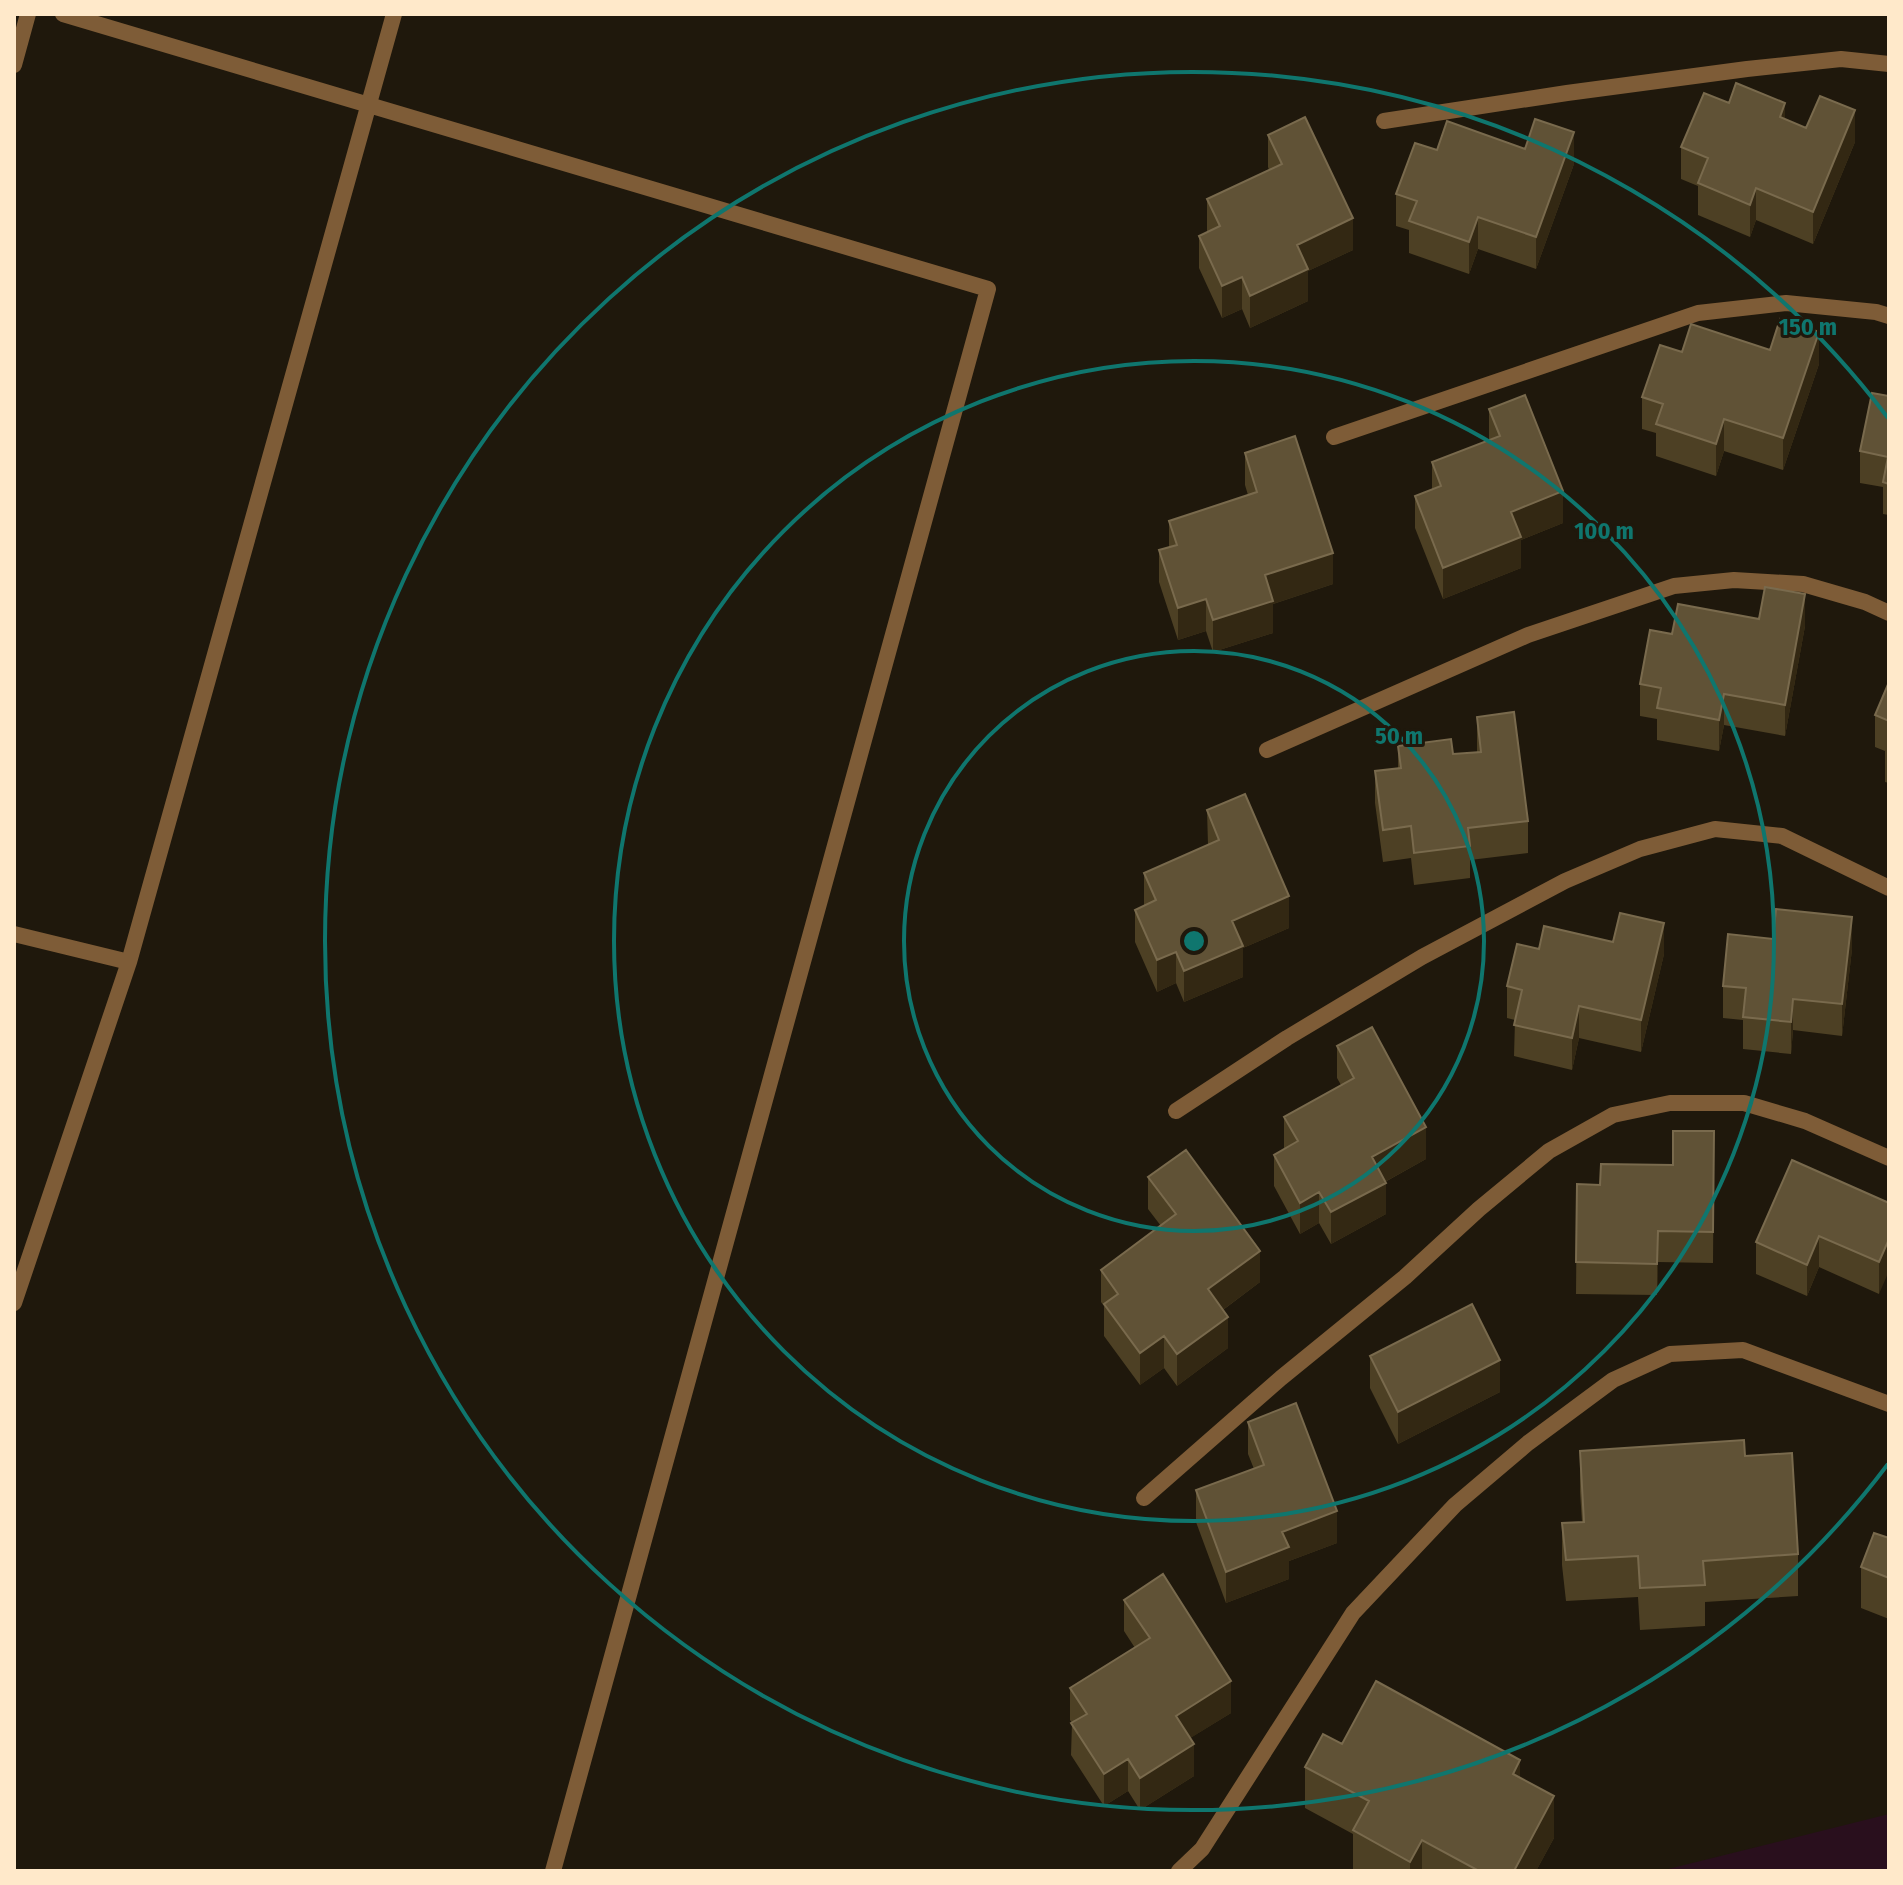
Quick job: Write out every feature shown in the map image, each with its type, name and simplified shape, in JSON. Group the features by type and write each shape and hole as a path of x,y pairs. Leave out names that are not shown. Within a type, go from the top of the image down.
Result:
{"street":[{"path":"14,65 28,14"},
{"path":"63,14 988,289 553,1871"},
{"path":"14,1303 129,962 394,14"},
{"path":"1384,121 1763,67 1841,59 1889,64"},
{"path":"1334,437 1698,313 1786,303 1889,316"},
{"path":"1267,750 1528,635 1674,586 1734,580 1803,584 1865,602 1889,613"},
{"path":"1176,1111 1287,1038 1422,957 1565,881 1640,849 1715,829 1782,836 1889,888"},
{"path":"14,934 129,962"},
{"path":"1144,1498 1549,1151 1613,1115 1670,1103 1744,1103 1805,1121 1889,1158"},
{"path":"1179,1871 1202,1849 1353,1613 1455,1505 1528,1443 1613,1380 1670,1354 1743,1350 1889,1404"}],"shaded area":[{"path":"1889,1814 1889,1871 1660,1871"}],"building":[{"path":"1736,83 1785,103 1780,117 1806,128 1820,96 1855,110 1813,212 1756,188 1750,205 1698,183 1708,158 1681,147 1704,93 1729,103"},
{"path":"1305,117 1353,218 1297,245 1308,269 1250,296 1242,277 1222,286 1199,236 1220,226 1207,199 1282,164 1268,135"},
{"path":"1535,119 1574,132 1536,237 1478,217 1469,242 1409,221 1417,201 1396,194 1415,143 1437,150 1447,121 1525,149"},
{"path":"1780,319 1819,332 1783,438 1724,419 1716,444 1656,424 1663,404 1642,397 1660,345 1682,352 1691,324 1770,350"},
{"path":"1872,393 1889,396 1889,484 1883,482 1888,457 1860,451"},
{"path":"1525,395 1563,491 1511,512 1521,537 1443,568 1415,496 1441,486 1432,462 1500,436 1489,409"},
{"path":"1295,436 1333,553 1265,575 1273,601 1213,620 1206,599 1178,608 1159,550 1177,545 1169,521 1257,492 1245,453"},
{"path":"1765,587 1805,594 1785,705 1724,694 1719,720 1657,708 1661,688 1640,684 1650,630 1672,634 1678,604 1759,619"},
{"path":"1889,682 1889,721 1875,715"},
{"path":"1514,712 1528,821 1468,828 1470,846 1414,853 1411,826 1383,830 1375,771 1401,768 1398,746 1451,739 1453,754 1481,752 1477,717"},
{"path":"1245,794 1289,896 1232,921 1243,946 1184,971 1176,952 1157,960 1135,910 1156,900 1144,873 1219,840 1207,810"},
{"path":"1776,909 1852,917 1842,1004 1793,999 1791,1022 1743,1017 1746,988 1723,986 1728,934 1773,939"},
{"path":"1620,913 1664,923 1641,1020 1579,1006 1572,1038 1514,1025 1522,990 1507,986 1517,944 1539,949 1544,926 1613,942"},
{"path":"1372,1027 1426,1127 1372,1157 1386,1183 1331,1212 1319,1192 1300,1203 1274,1155 1298,1141 1284,1117 1354,1078 1337,1046"},
{"path":"1673,1131 1714,1131 1713,1232 1658,1231 1657,1264 1576,1262 1577,1184 1600,1185 1601,1164 1673,1165"},
{"path":"1186,1150 1260,1251 1208,1289 1228,1317 1177,1354 1164,1336 1140,1353 1104,1304 1118,1294 1101,1270 1176,1214 1148,1177"},
{"path":"1792,1160 1889,1203 1889,1239 1879,1262 1819,1236 1807,1265 1756,1242"},
{"path":"1472,1304 1500,1360 1398,1412 1370,1356"},
{"path":"1296,1403 1337,1511 1282,1532 1289,1547 1226,1572 1196,1490 1264,1465 1248,1422"},
{"path":"1744,1440 1745,1456 1792,1453 1798,1554 1703,1561 1705,1585 1640,1588 1638,1556 1566,1560 1562,1523 1584,1522 1580,1451"},
{"path":"1874,1533 1889,1538 1889,1578 1861,1567"},
{"path":"1163,1574 1231,1681 1176,1716 1194,1744 1140,1778 1128,1759 1104,1774 1071,1723 1087,1714 1070,1688 1150,1638 1124,1600"},
{"path":"1376,1681 1520,1760 1513,1774 1554,1796 1514,1871 1479,1871 1422,1840 1410,1862 1353,1830 1369,1801 1305,1767 1323,1734 1342,1744"}]}
